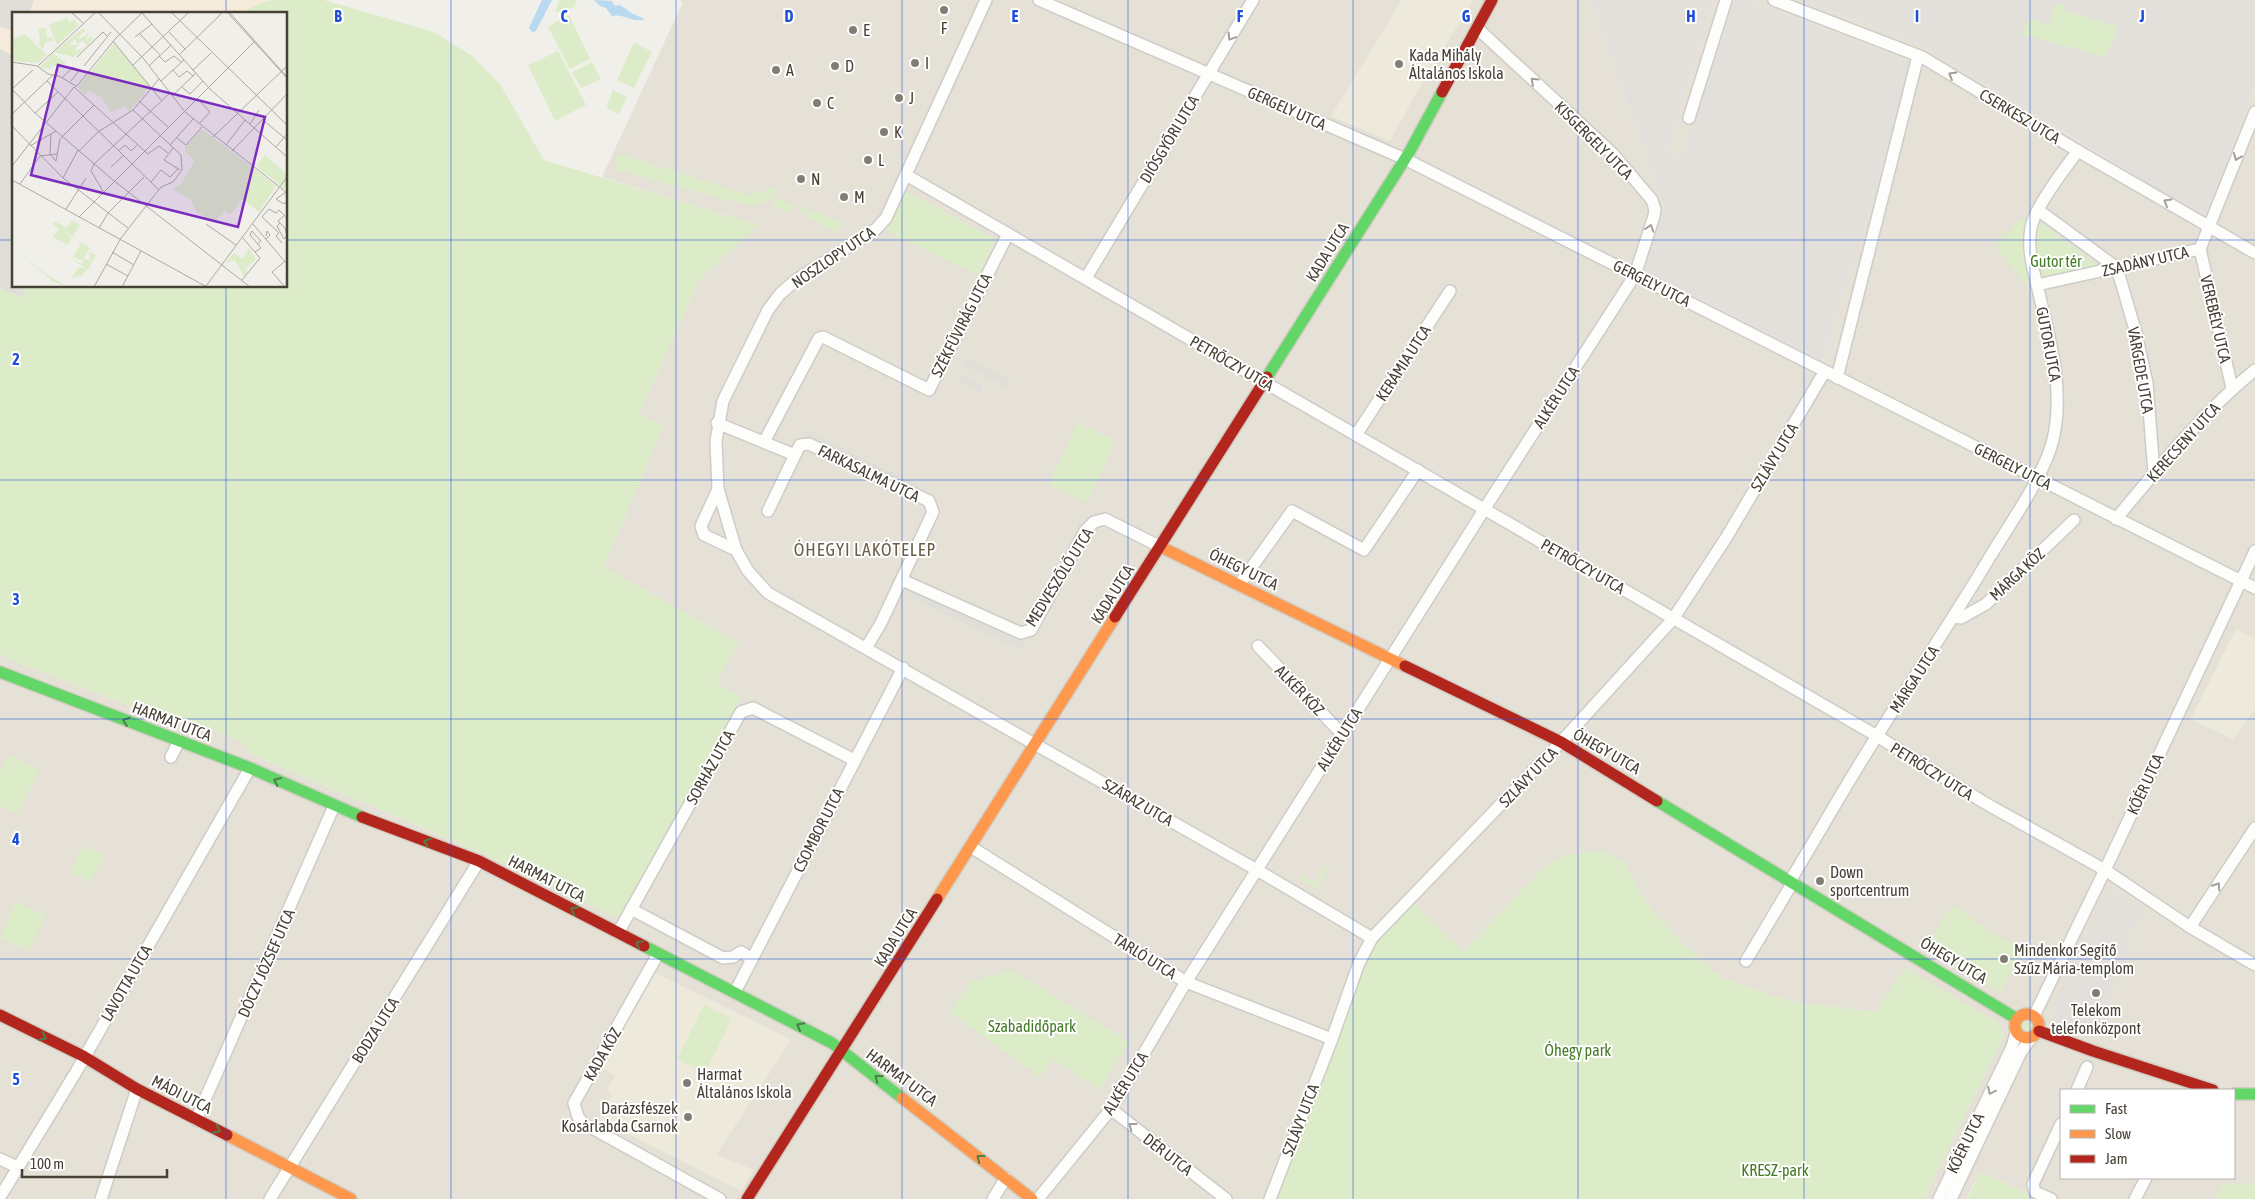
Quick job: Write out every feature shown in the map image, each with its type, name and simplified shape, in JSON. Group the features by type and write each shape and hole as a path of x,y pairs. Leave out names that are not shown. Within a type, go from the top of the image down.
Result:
{"street":[{"name":"NOSZLOPY UTCA","path":"903,668 768,593 748,571 736,550 718,489 717,423 723,401 768,310 780,294 796,280 876,229 886,218 986,0"},
{"name":"GERGELY UTCA","path":"1038,0 1405,159 2255,588"},
{"name":"DIÓSGYŐRI UTCA","path":"1086,278 1253,0"},
{"name":"KADA UTCA","path":"748,1199 1405,159 1492,0"},
{"path":"1689,118 1726,0"},
{"name":"CSERKESZ UTCA","path":"1774,0 1918,56 2255,253"},
{"name":"KISGERGELY UTCA","path":"1477,28 1613,154 1652,200 1655,210 1654,216 1635,274"},
{"path":"1837,378 1918,56"},
{"name":"ZSADÁNY UTCA","path":"2037,285 2200,249 2255,112"},
{"name":"GUTOR UTCA","path":"2037,478 2054,436 2058,387 2056,365 2037,285 2030,245 2031,227 2038,210 2078,151"},
{"name":"PETRŐCZY UTCA","path":"906,175 1876,736 1985,803 2105,870 2190,927 2255,965"},
{"path":"2038,210 2117,268"},
{"name":"SZÉKFŰVIRÁG UTCA","path":"764,442 819,338 823,337 929,390 1008,234"},
{"name":"VEREBÉLY UTCA","path":"2200,249 2232,388"},
{"name":"VÁRGEDE UTCA","path":"2117,268 2136,333 2147,383 2154,473"},
{"name":"ALKÉR UTCA","path":"1038,1199 1111,1109 1186,982 1635,274"},
{"name":"KERÁMIA UTCA","path":"1356,435 1450,292"},
{"name":"KERECSENY UTCA","path":"2116,518 2154,473 2232,388 2255,370"},
{"name":"SZLÁVY UTCA","path":"1270,1199 1332,1039 1359,963 1372,938 1562,742 1674,619 1726,538 1825,371"},
{"name":"FARKASALMA UTCA","path":"717,423 795,455 800,445 808,444 929,502 934,512 881,624 866,648"},
{"path":"768,512 795,455"},
{"path":"1239,585 1292,511 1364,550 1418,470"},
{"name":"MÁRGA UTCA","path":"1746,961 1876,736 1954,617 2037,478"},
{"name":"NOSZLOPY UTCA","path":"718,489 701,526 704,535 736,550"},
{"name":"MEDVESZŐLŐ UTCA","path":"902,580 1021,633 1031,630 1085,531 1094,522 1106,519 1161,547"},
{"name":"MÁRGA KÖZ","path":"1954,617 1960,618 1986,604 2074,520"},
{"name":"ÓHEGY UTCA","path":"1161,547 1562,742 2017,1018"},
{"name":"KŐÉR UTCA","path":"2034,1016 2255,552"},
{"name":"ALKÉR KÖZ","path":"1258,646 1342,734"},
{"name":"SZÁRAZ UTCA","path":"903,668 1257,870 1372,938"},
{"name":"CSOMBOR UTCA","path":"735,992 903,668"},
{"name":"HARMAT UTCA","path":"0,672 250,768 334,806 479,861 832,1043 1032,1199"},
{"name":"SORHÁZ UTCA","path":"618,933 741,712 753,708 854,760"},
{"path":"171,757 179,741"},
{"name":"LAVOTTA UTCA","path":"0,1197 250,768"},
{"name":"DÓCZY JÓZSEF UTCA","path":"196,1120 334,806"},
{"path":"2190,927 2255,828"},
{"name":"TARLÓ UTCA","path":"971,847 1186,982 1332,1039"},
{"name":"BODZA UTCA","path":"270,1199 479,861"},
{"path":"631,909 724,958 733,957 741,952 752,959"},
{"name":"KADA KÖZ","path":"658,954 574,1103 578,1117 583,1123 720,1199"},
{"path":"2035,1034 2040,1024 2034,1016 2023,1014 2017,1018 2016,1033 2022,1038 2035,1034 2190,1087 2205,1089"},
{"name":"MÁDI UTCA","path":"0,1015 83,1056 137,1089 351,1199"},
{"name":"KŐÉR UTCA","path":"1939,1199 2012,1047 2016,1033"},
{"name":"KŐÉR UTCA","path":"1951,1199 2021,1052 2035,1034"},
{"path":"2076,1089 2087,1067"},
{"path":"101,1199 137,1089"},
{"path":"2235,1094 2255,1094"},
{"name":"DÉR UTCA","path":"1111,1109 1226,1199"},
{"path":"2050,1199 2035,1192 2033,1184 2056,1149 2060,1129"},
{"path":"0,1159 17,1167"},
{"path":"993,1199 1006,1178"},
{"path":"2135,1199 2145,1179"}],"shaded area":[{"path":"0,0 273,0 260,3 244,12 12,12 12,55 0,49"},
{"path":"0,0 34,0 30,12 12,12 12,31 0,26"},
{"path":"679,0 1402,0 1332,116 1420,86 1473,0 1590,0 1665,209 1643,271 1823,361 1912,63 1746,0 1803,0 1919,43 2203,218 2255,86 2255,639 2236,630 2191,719 2233,739 2255,709 2255,1182 2246,1185 2224,1184 2214,1199 2038,1199 1980,1171 1966,1199 1924,1199 2004,1035 1876,1012 1791,1002 1723,979 1680,942 1646,902 1623,861 1568,855 1551,862 1537,874 1464,952 1294,1154 1275,1199 0,1199 0,655 140,710 172,714 240,741 253,755 477,851 619,917 716,683 738,644 604,567 663,425 639,414 698,281 757,225 602,177 683,2"},
{"name":"Kada Mihály Általános Iskola","path":"1402,0 1473,0 1420,86 1390,141 1331,116"},
{"path":"1590,0 1713,0 1667,152 1682,157 1735,0 1746,0 1913,63 1823,361 1643,271 1665,209"},
{"path":"1713,0 1735,0 1683,157 1667,152"},
{"path":"1803,0 2255,0 2255,86 2204,218 1919,43"},
{"path":"0,49 12,55 12,288 26,288 22,298 0,288"},
{"path":"968,359 1010,380 1006,387 964,365"},
{"path":"961,375 983,386 981,392 958,381"},
{"path":"806,431 921,486 918,492 803,437"},
{"path":"913,590 1025,643 1022,650 909,597"},
{"path":"2236,629 2255,639 2255,709 2233,739 2191,719"},
{"path":"2107,889 2143,911 2124,940 2132,946 2111,989 2096,1035 2056,1023 2052,1012"},
{"name":"Harmat Általános Iskola","path":"654,972 791,1040 716,1155 754,1170 741,1191 599,1119 612,1094 607,1091 615,1076 602,1068"}],"green space":[{"path":"273,0 324,0 434,32 472,56 500,84 544,160 758,225 698,281 639,414 663,425 604,567 739,643 716,683 741,697 619,918 477,851 253,755 240,741 172,714 140,710 0,655 0,288 22,298 26,288 288,288 288,12 244,12 260,3"},
{"path":"560,0 577,0 574,7 560,12 555,11"},
{"path":"2055,3 2065,5 2065,11 2118,27 2105,57 2020,34 2030,18 2049,25"},
{"path":"569,15 590,59 570,69 548,27"},
{"path":"634,42 652,52 634,88 617,80"},
{"path":"558,51 586,105 555,121 528,65"},
{"path":"592,62 601,79 581,88 572,72"},
{"path":"613,90 627,97 619,114 606,108"},
{"path":"621,154 747,195 774,187 778,192 766,202 751,206 617,170 615,159"},
{"path":"905,191 996,239 978,275 899,238 884,228"},
{"path":"776,198 844,223 835,232 793,206 787,213 772,206"},
{"path":"2023,219 2026,222 2025,252 2030,281 2026,284 1995,247 2016,223"},
{"name":"Gutor tér","path":"2037,220 2095,264 2096,270 2037,283 2032,244"},
{"path":"1077,423 1115,441 1087,502 1049,485"},
{"path":"8,755 39,770 17,814 0,806 0,772"},
{"path":"83,845 104,856 90,882 70,871"},
{"name":"Óhegy park","path":"1598,851 1611,854 1623,861 1646,902 1681,942 1723,979 1791,1002 1875,1012 1905,968 1998,1023 2004,1035 1924,1199 1275,1199 1294,1154 1363,967 1376,941 1414,904 1464,952 1537,874 1551,862 1568,855"},
{"path":"1324,865 1329,868 1317,889 1300,879 1302,875 1317,883"},
{"path":"17,901 46,916 28,951 0,937"},
{"path":"1953,905 1989,931 2025,950 2000,992 1924,947"},
{"name":"Szabadidőpark","path":"1012,970 1129,1042 1099,1090 1054,1059 1040,1077 949,1012 972,981"},
{"path":"704,1005 732,1019 705,1073 677,1059"},
{"path":"2027,1020 2032,1022 2034,1027 2032,1032 2027,1034 2022,1032 2020,1027 2022,1022"},
{"path":"1980,1171 2038,1199 1967,1199"},
{"path":"2255,1182 2255,1199 2214,1199 2224,1184 2246,1185"}],"water":[{"path":"542,0 552,0 536,31 532,32 529,28"},
{"path":"594,0 612,1 615,6 620,5 633,14 645,19 637,20 616,15 612,16 606,8 600,6"}],"traffic: fast":[{"path":"1267,377 1410,151 1442,92"},
{"path":"0,672 250,768 362,817"},
{"path":"1657,801 2017,1019"},
{"path":"644,946 832,1043 902,1098"},
{"path":"2235,1094 2255,1094"}],"traffic: slow":[{"path":"1161,547 1405,666"},
{"path":"937,899 1115,617"},
{"path":"2027,1014 2036,1017 2039,1026 2036,1035 2027,1038 2018,1035 2015,1026 2018,1017 2027,1014"},
{"path":"902,1098 1032,1199"},
{"path":"227,1135 351,1199"}],"traffic: jam":[{"path":"1442,92 1492,0"},
{"path":"1115,617 1267,377"},
{"path":"1405,666 1561,742 1657,801"},
{"path":"362,817 479,861 644,946"},
{"path":"747,1199 937,899"},
{"path":"0,1015 83,1056 137,1089 227,1135"},
{"path":"2039,1031 2093,1051 2210,1089"}],"place":[{"name":"F","path":"944,10"},
{"name":"E","path":"853,30"},
{"name":"I","path":"915,63"},
{"name":"Kada Mihály Általános Iskola","path":"1399,64"},
{"name":"D","path":"835,66"},
{"name":"A","path":"776,70"},
{"name":"J","path":"899,98"},
{"name":"C","path":"817,103"},
{"name":"K","path":"884,132"},
{"name":"L","path":"868,160"},
{"name":"N","path":"801,179"},
{"name":"M","path":"844,197"},
{"name":"Down sportcentrum","path":"1820,881"},
{"name":"Mindenkor Segítő Szűz Mária-templom","path":"2004,959"},
{"name":"Telekom telefonközpont","path":"2096,993"},
{"name":"Harmat Általános Iskola","path":"687,1083"},
{"name":"Darázsfészek Kosárlabda Csarnok","path":"688,1117"}],"district":[{"name":"ÓHEGYI LAKÓTELEP","path":"865,549"}],"park label":[{"name":"KRESZ-park","path":"1775,1170"}]}
